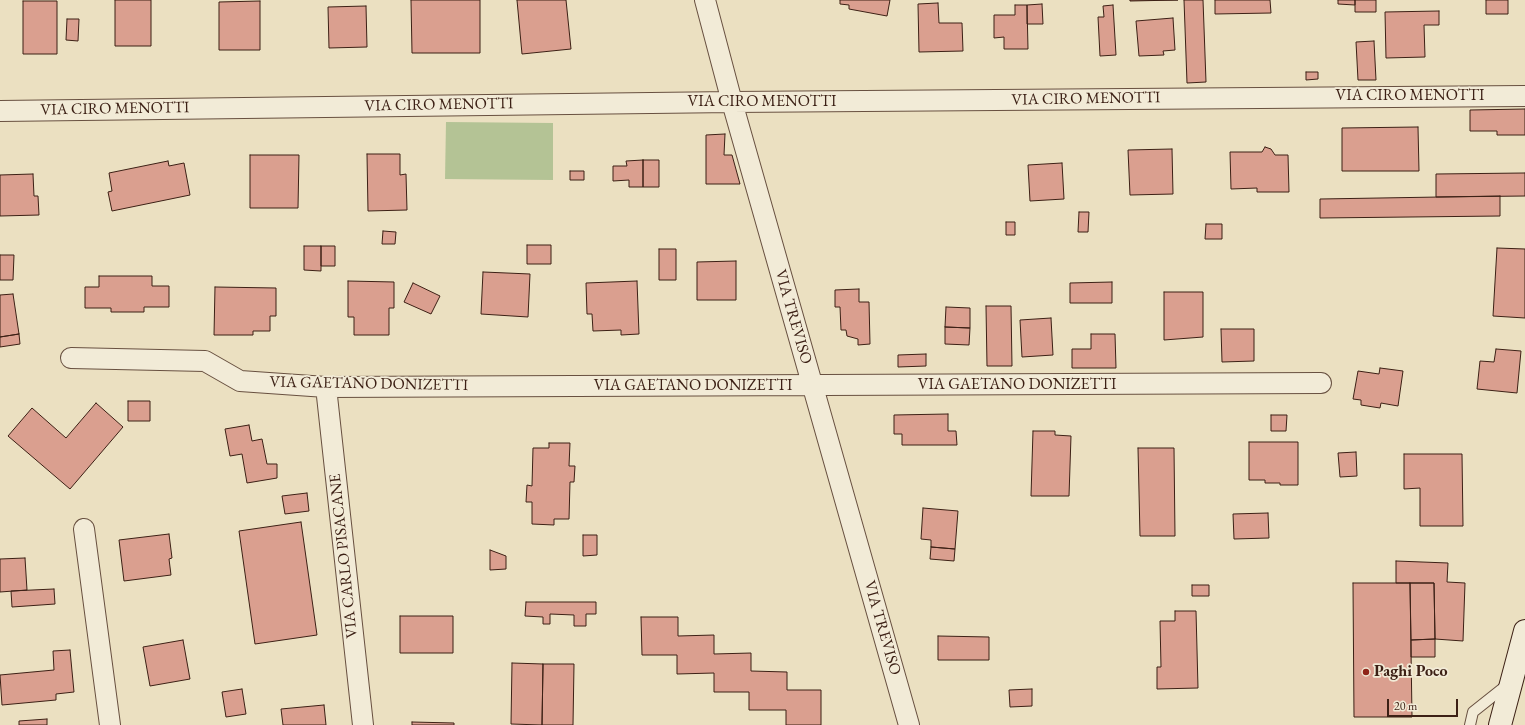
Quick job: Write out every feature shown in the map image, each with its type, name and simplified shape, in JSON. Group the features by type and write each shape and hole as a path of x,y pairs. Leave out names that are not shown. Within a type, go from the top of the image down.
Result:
{"main road":[{"path":"1500,725 1525,631"}],"street":[{"name":"VIA TREVISO","path":"705,0 732,102 909,725"},
{"name":"VIA CIRO MENOTTI","path":"0,111 732,102 1525,96"},
{"name":"VIA GAETANO DONIZETTI","path":"71,358 205,361 240,381 326,387 1321,383"},
{"name":"VIA CARLO PISACANE","path":"326,387 363,725"},
{"path":"84,529 110,725"}],"lane":[{"path":"1470,725 1473,712 1512,681"}],"green space":[{"path":"446,122 553,123 553,180 445,179"}],"building":[{"path":"115,0 151,0 151,46 115,46"},
{"path":"411,0 480,0 480,53 412,53"},
{"path":"517,0 566,0 571,49 522,54"},
{"path":"840,0 890,0 887,16 849,9 849,5 840,4"},
{"path":"1130,0 1178,0 1130,1"},
{"path":"1184,0 1203,0 1206,82 1187,83"},
{"path":"1215,0 1270,0 1271,13 1215,14"},
{"path":"1338,0 1355,0 1355,5 1338,4"},
{"path":"1355,0 1376,0 1376,12 1355,12"},
{"path":"1486,0 1508,0 1508,14 1486,14"},
{"path":"23,1 57,1 57,54 23,54"},
{"path":"260,1 260,50 219,50 219,2"},
{"path":"938,3 939,23 962,23 963,51 919,52 918,4"},
{"path":"1042,4 1043,24 1027,24 1027,5"},
{"path":"1015,5 1027,5 1028,49 1004,49 1004,37 994,38 994,15 1015,15"},
{"path":"1113,5 1116,55 1100,56 1098,17 1104,17 1103,6"},
{"path":"366,6 367,47 329,48 328,7"},
{"path":"1439,11 1439,25 1424,25 1425,57 1386,58 1385,12"},
{"path":"1173,18 1175,50 1163,51 1164,55 1139,56 1136,21"},
{"path":"67,19 79,19 78,41 66,40"},
{"path":"1374,41 1376,80 1358,80 1356,42"},
{"path":"1306,72 1318,72 1318,79 1306,80"},
{"path":"1525,109 1525,135 1497,135 1497,131 1470,131 1470,110"},
{"path":"1418,127 1419,171 1342,171 1342,128"},
{"path":"725,134 724,155 732,155 740,184 706,184 706,135"},
{"path":"1265,147 1271,149 1275,155 1288,155 1289,192 1257,192 1257,188 1231,189 1230,152 1262,152"},
{"path":"1172,149 1173,194 1130,195 1128,150"},
{"path":"367,154 400,154 400,175 406,174 407,210 368,211"},
{"path":"250,155 299,155 298,208 250,208"},
{"path":"643,160 659,160 659,187 643,187"},
{"path":"643,160 643,187 629,187 629,180 613,181 613,166 627,166 626,161"},
{"path":"168,161 169,166 184,163 190,195 112,211 108,192 112,191 109,173"},
{"path":"1062,163 1064,199 1030,201 1028,165"},
{"path":"570,171 584,171 584,180 570,180"},
{"path":"1525,173 1525,196 1436,197 1436,174"},
{"path":"33,174 34,196 38,196 39,215 0,216 0,175"},
{"path":"1500,196 1500,216 1320,218 1320,199"},
{"path":"1079,212 1089,212 1088,232 1078,232"},
{"path":"1006,222 1015,222 1015,235 1006,235"},
{"path":"1206,224 1222,224 1222,239 1205,239"},
{"path":"383,231 396,232 395,244 382,244"},
{"path":"527,245 551,245 551,264 527,264"},
{"path":"304,246 321,246 321,271 304,270"},
{"path":"321,246 335,246 335,266 321,266"},
{"path":"1497,248 1525,249 1525,318 1493,316"},
{"path":"659,249 676,249 676,280 659,280"},
{"path":"0,255 14,255 13,280 0,280"},
{"path":"736,261 736,300 697,300 697,262"},
{"path":"483,272 530,274 528,317 481,314"},
{"path":"99,276 152,276 152,286 169,286 169,307 144,307 144,312 111,312 111,308 85,308 85,287 99,287"},
{"path":"348,281 394,282 394,308 389,308 389,335 354,335 354,317 348,317"},
{"path":"637,281 639,334 621,335 621,330 593,331 592,314 587,314 586,283"},
{"path":"1112,282 1112,303 1070,303 1070,283"},
{"path":"413,283 440,296 431,314 404,302"},
{"path":"215,287 276,288 276,316 270,316 270,331 253,331 253,335 214,335"},
{"path":"859,289 859,302 869,302 870,344 858,345 858,339 847,336 846,330 841,330 840,307 835,307 835,290"},
{"path":"1164,292 1203,292 1203,337 1164,340"},
{"path":"13,294 19,334 0,337 0,295"},
{"path":"986,306 1011,306 1012,366 987,366"},
{"path":"946,307 970,308 970,328 945,327"},
{"path":"1051,318 1053,355 1022,357 1020,320"},
{"path":"945,327 970,328 969,345 945,344"},
{"path":"1221,329 1254,329 1254,361 1222,362"},
{"path":"19,334 20,344 0,347 0,337"},
{"path":"1091,334 1115,334 1116,368 1072,368 1072,349 1091,349"},
{"path":"1496,349 1521,351 1517,393 1477,389 1480,361 1494,362"},
{"path":"926,354 926,366 898,367 898,355"},
{"path":"1380,368 1403,371 1398,406 1381,403 1380,408 1361,405 1361,400 1353,399 1358,371 1379,374"},
{"path":"128,401 150,401 150,421 128,421"},
{"path":"96,403 123,427 70,489 8,436 32,408 66,438"},
{"path":"948,414 948,431 956,431 957,445 902,445 902,434 894,434 894,415"},
{"path":"1271,415 1287,415 1286,431 1271,431"},
{"path":"249,425 252,441 262,439 267,464 277,464 277,478 247,483 242,454 230,456 225,429"},
{"path":"1033,431 1055,431 1055,435 1071,436 1069,496 1031,496"},
{"path":"1249,442 1298,442 1298,485 1280,485 1280,483 1265,483 1265,480 1249,480"},
{"path":"549,443 570,443 569,466 575,466 574,482 570,482 569,519 554,519 554,525 532,524 532,502 526,502 527,485 532,486 533,448 549,448"},
{"path":"1138,448 1174,448 1175,536 1140,536"},
{"path":"1356,452 1357,476 1340,477 1338,453"},
{"path":"1404,454 1462,454 1463,526 1420,526 1420,488 1404,489"},
{"path":"307,493 309,511 285,514 282,496"},
{"path":"923,508 958,511 955,549 931,547 931,540 921,539"},
{"path":"1268,513 1269,538 1234,539 1233,514"},
{"path":"301,522 317,635 255,644 239,531"},
{"path":"169,534 172,558 169,559 171,575 124,581 119,540"},
{"path":"583,535 597,535 597,555 583,556"},
{"path":"931,547 955,549 954,561 930,559"},
{"path":"490,550 506,556 506,569 490,570"},
{"path":"25,558 27,590 0,592 0,559"},
{"path":"1396,561 1448,563 1447,582 1465,583 1463,641 1435,639 1434,583 1396,583"},
{"path":"1353,583 1410,583 1412,717 1354,717"},
{"path":"1410,583 1434,583 1435,639 1411,640"},
{"path":"1192,585 1209,585 1209,596 1192,596"},
{"path":"54,589 55,604 12,607 11,591"},
{"path":"526,602 596,602 596,614 586,614 586,626 574,626 574,615 550,614 550,624 543,624 543,617 525,616"},
{"path":"1175,611 1196,611 1198,688 1157,689 1157,667 1161,667 1160,621 1175,621"},
{"path":"400,616 453,616 453,653 400,653"},
{"path":"641,617 678,617 678,636 714,635 714,654 751,653 751,671 787,672 787,690 821,690 821,725 786,725 786,710 749,710 749,692 714,692 714,673 677,674 677,655 642,655"},
{"path":"938,636 989,637 989,660 938,660"},
{"path":"1435,639 1435,657 1411,657 1411,640"},
{"path":"183,640 190,679 150,686 143,647"},
{"path":"70,650 74,692 56,694 56,700 2,705 0,675 54,670 53,651"},
{"path":"512,663 543,664 542,725 511,724"},
{"path":"543,664 574,664 573,725 542,725"},
{"path":"242,689 246,714 226,717 222,692"},
{"path":"1032,689 1032,706 1010,707 1009,690"},
{"path":"324,705 326,725 283,725 281,709"},
{"path":"47,719 47,725 19,725 19,721"},
{"path":"412,722 454,723 454,725 412,725"}],"place":[{"name":"Paghi Poco","path":"1366,672"}]}
